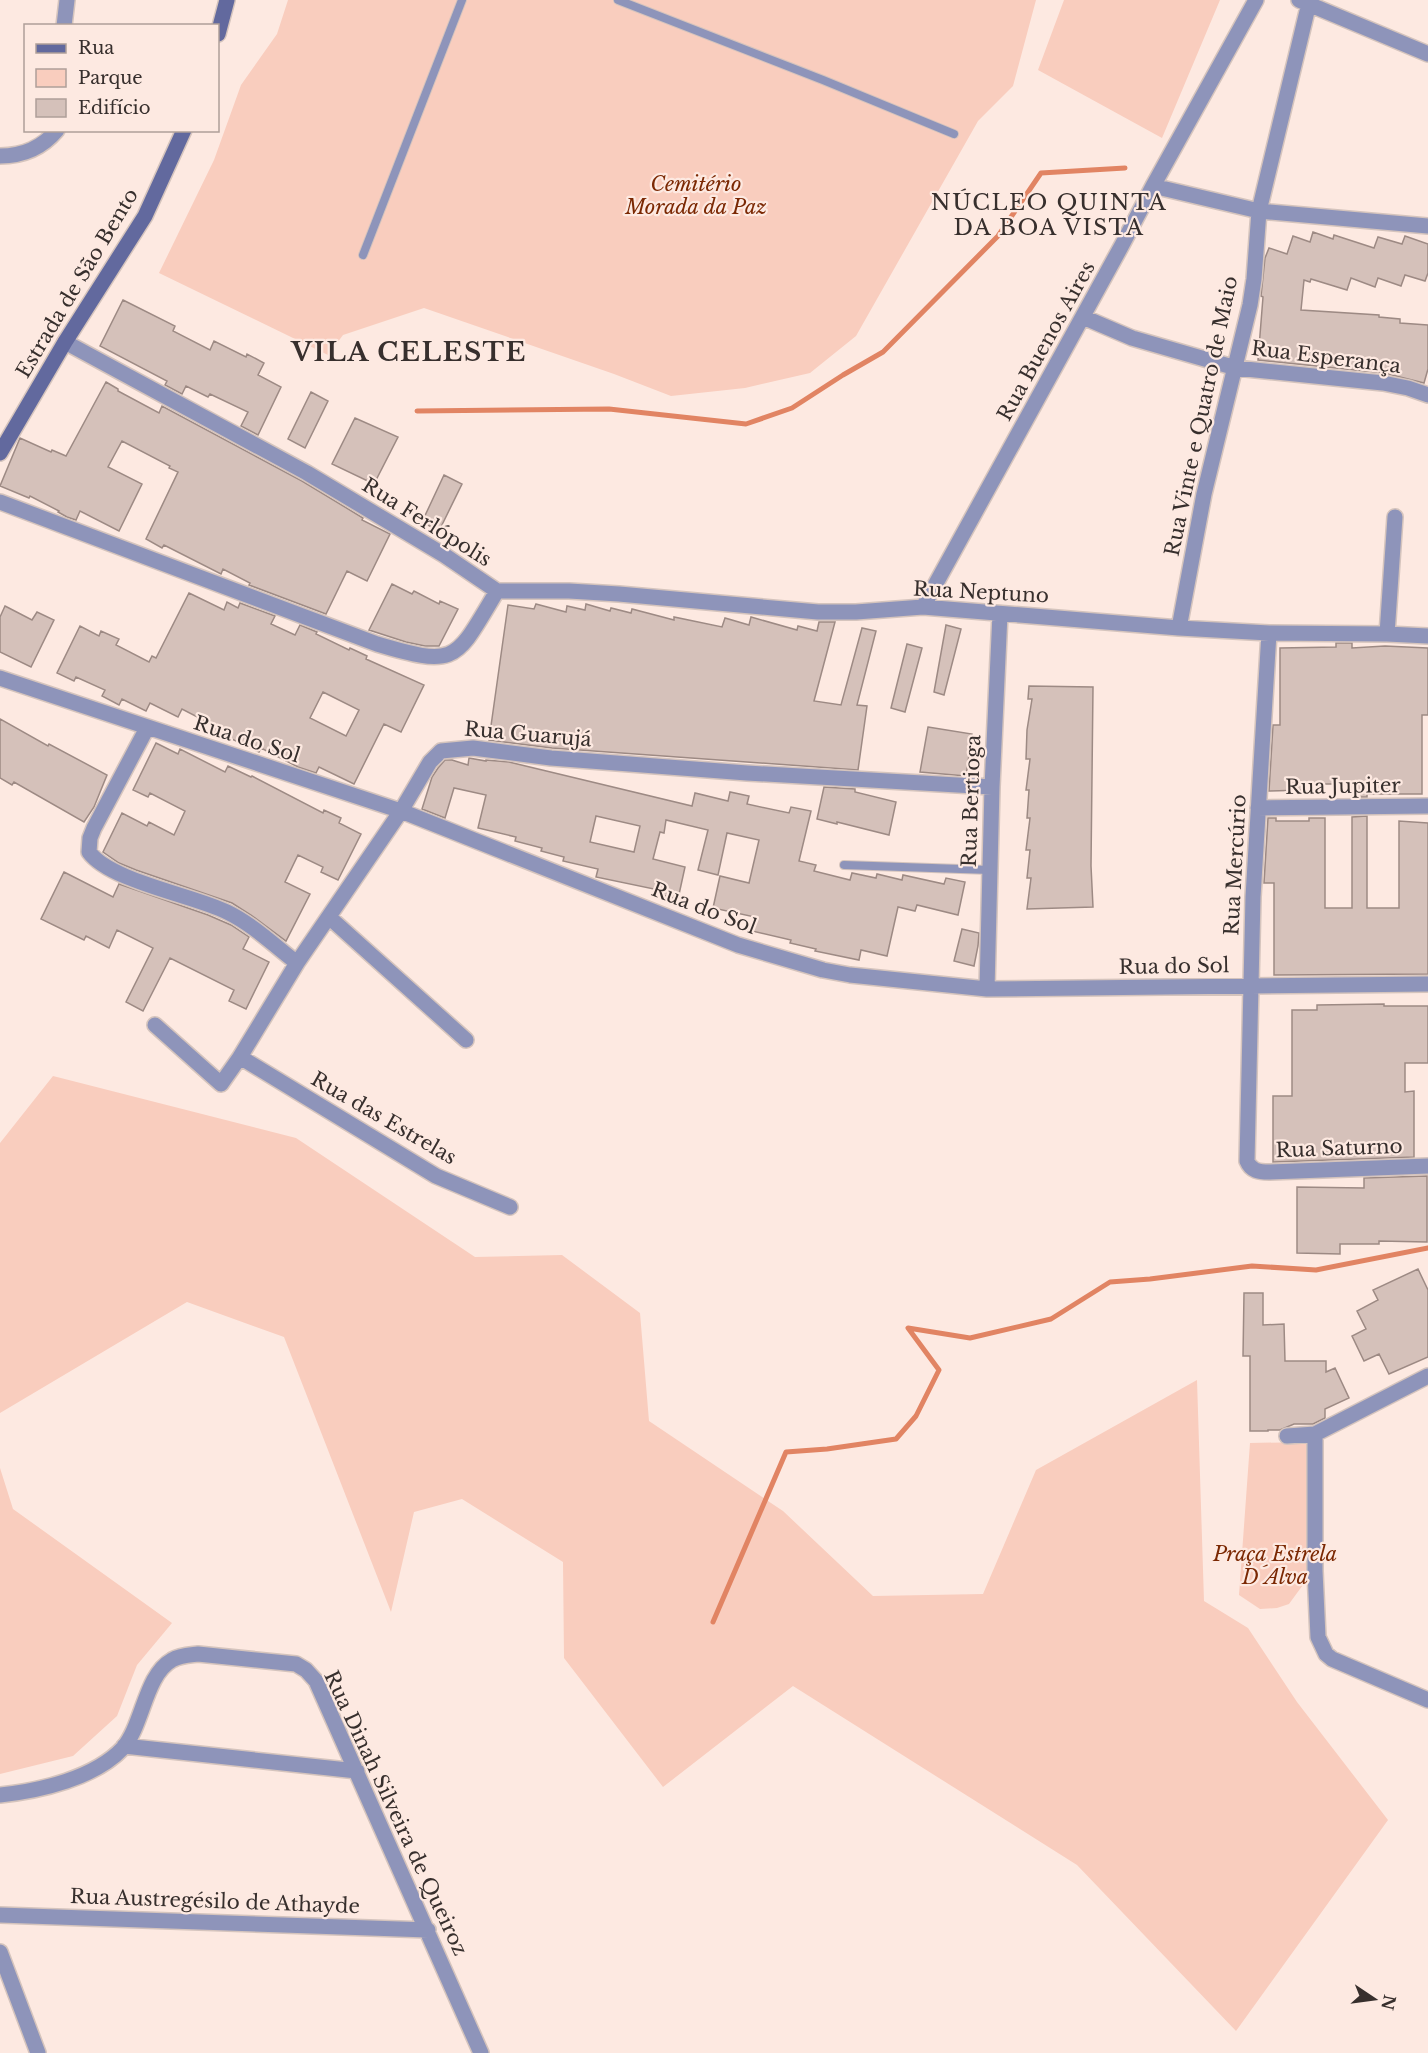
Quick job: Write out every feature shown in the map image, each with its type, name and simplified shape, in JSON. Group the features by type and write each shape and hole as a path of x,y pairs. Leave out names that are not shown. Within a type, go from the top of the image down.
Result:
{"street":[{"path":"64,24 67,0"},
{"path":"219,30 227,0"},
{"name":"Rua Buenos Aires","path":"923,607 1256,0"},
{"path":"1304,1 1428,54"},
{"name":"Rua Vinte e Quatro de Maio","path":"1179,628 1204,494 1236,368 1254,279 1259,211 1304,1"},
{"path":"0,156 33,150 49,140 55,132"},
{"name":"Estrada de São Bento","path":"0,453 65,342 145,216 183,132"},
{"path":"1153,186 1259,211 1428,226"},
{"name":"Rua Esperança","path":"1083,317 1132,338 1236,368 1383,383 1428,395"},
{"name":"Rua Ferlópolis","path":"0,502 376,644 413,655 441,658 450,656 458,650 472,633 497,591 444,555 307,473 65,342"},
{"path":"1387,634 1395,517"},
{"name":"Rua Neptuno","path":"497,591 619,594 818,612 856,612 923,607 1179,628 1269,633 1428,636"},
{"name":"Rua Bertioga","path":"987,989 992,787 1000,614"},
{"name":"Rua Mercúrio","path":"1252,1168 1247,1161 1246,1149 1251,986 1258,808 1269,633"},
{"name":"Rua do Sol","path":"0,678 401,812 738,945 823,970 850,975 987,989 1428,984"},
{"path":"147,728 94,828 90,838 89,852 99,864 120,874 230,913 297,963"},
{"name":"Rua Guarujá","path":"155,1025 221,1084 297,963 401,812 430,762 441,751 452,748 473,748 551,758 724,771 992,787"},
{"name":"Rua Jupiter","path":"1258,808 1428,806"},
{"path":"329,917 466,1040"},
{"name":"Rua das Estrelas","path":"240,1057 436,1176 510,1207"},
{"name":"Rua Saturno","path":"1252,1168 1269,1172 1428,1166"},
{"path":"1287,1436 1315,1434 1428,1376"},
{"path":"1315,1434 1315,1571 1318,1638 1326,1654 1332,1659 1428,1700"},
{"name":"Rua Dinah Silveira de Queiroz","path":"0,1795 43,1788 79,1777 110,1759 124,1746 137,1722 157,1674 172,1659 183,1655 198,1654 296,1664 306,1670 316,1681 481,2053"},
{"path":"124,1746 357,1771"},
{"name":"Rua Austregésilo de Athayde","path":"0,1915 428,1930"},
{"path":"0,1952 38,2053"}],"lane":[{"path":"363,255 462,0"},
{"path":"618,0 954,134"},
{"path":"844,865 990,870"}],"green space":[{"name":"Cemitério Morada da Paz","path":"288,0 1036,0 1013,86 978,121 856,336 810,373 745,388 671,396 424,308 343,335 328,355 159,273 214,160 241,85 277,34"},
{"path":"1064,0 1220,0 1162,138 1038,70"},
{"path":"53,1076 296,1138 475,1257 562,1255 640,1313 649,1421 783,1511 873,1596 983,1594 1036,1470 1197,1380 1204,1601 1248,1628 1297,1702 1388,1820 1236,2031 1077,1865 793,1686 663,1787 564,1658 563,1562 462,1499 414,1512 391,1612 284,1337 187,1302 0,1413 0,1143"},
{"name":"Praça Estrela D´Alva","path":"1308,1442 1308,1578 1289,1604 1277,1608 1260,1609 1239,1595 1250,1443"},
{"path":"0,1468 13,1509 172,1623 137,1665 117,1716 73,1756 0,1774"}],"building":[{"path":"1313,232 1333,239 1334,235 1374,248 1378,237 1402,244 1405,236 1428,244 1428,273 1425,281 1405,275 1401,286 1378,278 1375,287 1351,278 1347,290 1311,279 1310,282 1304,280 1301,310 1379,315 1379,317 1400,319 1400,323 1428,325 1428,369 1424,383 1384,373 1258,360 1263,297 1261,296 1265,258 1269,248 1287,254 1293,236 1310,242"},
{"path":"123,300 175,326 173,331 210,350 214,341 264,363 258,375 281,387 258,435 241,426 248,412 210,394 208,397 186,386 182,394 165,385 167,381 100,346"},
{"path":"106,382 159,413 162,406 302,481 363,518 362,520 390,534 367,581 347,571 326,614 249,585 250,583 223,569 221,574 164,545 162,548 146,539 178,472 122,441 108,467 142,484 119,531 80,511 76,520 67,517 30,496 29,498 0,486 20,438 66,456"},
{"path":"311,392 328,401 305,448 288,439"},
{"path":"355,418 398,437 374,484 332,464"},
{"path":"444,475 462,484 439,531 422,522"},
{"path":"392,584 412,594 414,591 439,604 440,601 458,609 439,646 406,642 369,630"},
{"path":"189,593 224,610 227,602 238,608 240,603 275,616 271,624 295,635 300,625 349,650 350,648 367,656 366,659 424,685 401,732 384,724 354,784 319,767 316,773 298,767 261,748 259,752 230,738 229,741 212,732 215,726 182,709 178,717 150,703 146,711 122,699 119,705 102,696 105,690 76,677 74,681 57,673 80,626 99,636 101,631 119,639 116,645 149,662 152,656 156,658","holes":["323,692 359,710 346,736 310,718"]},
{"path":"536,604 566,612 567,606 585,610 586,604 610,611 611,608 631,613 632,609 674,620 674,617 722,627 725,618 749,625 751,617 797,630 798,626 817,631 819,622 835,622 814,701 841,705 862,628 876,631 857,705 867,706 858,770 552,748 489,740 508,605 534,609"},
{"path":"5,606 32,620 37,612 54,620 31,667 0,652 0,617"},
{"path":"946,625 961,629 944,695 934,692"},
{"path":"1336,643 1352,643 1352,648 1385,646 1428,648 1428,715 1422,715 1422,794 1367,794 1367,797 1352,797 1352,794 1349,794 1349,784 1305,784 1305,790 1269,791 1273,725 1280,725 1280,648 1336,647"},
{"path":"907,644 922,648 905,712 891,708"},
{"path":"1029,686 1093,687 1091,866 1093,907 1027,909 1031,878 1027,878 1030,850 1026,850 1030,818 1027,818 1029,790 1026,790 1030,759 1026,759 1027,730 1032,699 1028,699"},
{"path":"0,719 107,775 94,807 84,822 14,782 12,785 0,778"},
{"path":"928,727 972,734 966,776 920,772"},
{"path":"156,743 178,754 180,749 225,772 228,766 252,776 323,813 324,810 341,818 339,823 361,834 338,880 321,872 323,867 298,855 285,882 310,894 286,941 232,903 136,870 119,863 103,852 122,813 147,826 149,822 174,835 185,811 150,793 148,797 133,790"},
{"path":"469,758 509,762 692,806 695,793 728,801 730,792 749,796 747,804 789,813 791,807 811,811 799,861 816,865 814,871 850,880 852,873 876,878 877,874 902,880 903,875 944,884 946,878 965,882 958,915 917,905 915,911 898,907 887,956 861,950 859,960 815,951 816,949 790,943 791,940 752,931 755,917 713,908 720,876 749,883 759,840 727,833 718,875 698,870 708,830 666,820 664,833 660,832 653,859 685,867 678,899 658,894 659,890 596,877 598,869 563,861 564,857 515,841 516,837 478,828 486,795 454,788 445,818 422,809 432,777 445,760 468,765","holes":["596,816 640,826 634,852 590,842"]},
{"path":"824,787 855,789 855,792 896,802 889,835 817,819"},
{"path":"1367,816 1367,908 1399,908 1399,821 1428,823 1428,974 1274,975 1274,883 1264,883 1268,818 1276,818 1276,821 1309,821 1309,818 1325,818 1325,908 1352,908 1352,817"},
{"path":"64,872 113,897 119,884 208,915 231,925 249,937 243,949 269,962 246,1009 229,1001 234,990 170,958 143,1011 126,1002 153,948 117,930 109,948 86,936 84,940 41,919"},
{"path":"962,929 979,933 974,966 954,961"},
{"path":"1384,1004 1384,1006 1428,1006 1428,1063 1405,1063 1405,1092 1414,1091 1414,1157 1273,1162 1273,1096 1292,1096 1292,1010 1317,1010 1317,1005"},
{"path":"1427,1176 1427,1242 1379,1241 1379,1244 1340,1244 1340,1254 1297,1253 1297,1187 1364,1188 1364,1178"},
{"path":"1418,1269 1428,1290 1428,1357 1389,1374 1379,1354 1364,1361 1352,1336 1366,1329 1357,1311 1378,1300 1373,1290"},
{"path":"1244,1293 1263,1293 1263,1325 1284,1324 1285,1361 1326,1361 1326,1372 1335,1368 1349,1398 1325,1409 1325,1418 1313,1424 1294,1424 1280,1430 1250,1431 1250,1356 1243,1356"}],"waterway":[{"path":"417,411 609,409 746,424 792,408 883,352 998,236 1041,173 1125,168"},
{"path":"713,1622 786,1452 827,1449 896,1439 916,1416 939,1370 908,1328 970,1338 1051,1319 1110,1282 1252,1266 1316,1270 1428,1248"}],"district":[{"name":"NÚCLEO QUINTA DA BOA VISTA","path":"1049,214"},
{"name":"VILA CELESTE","path":"409,352"}]}
